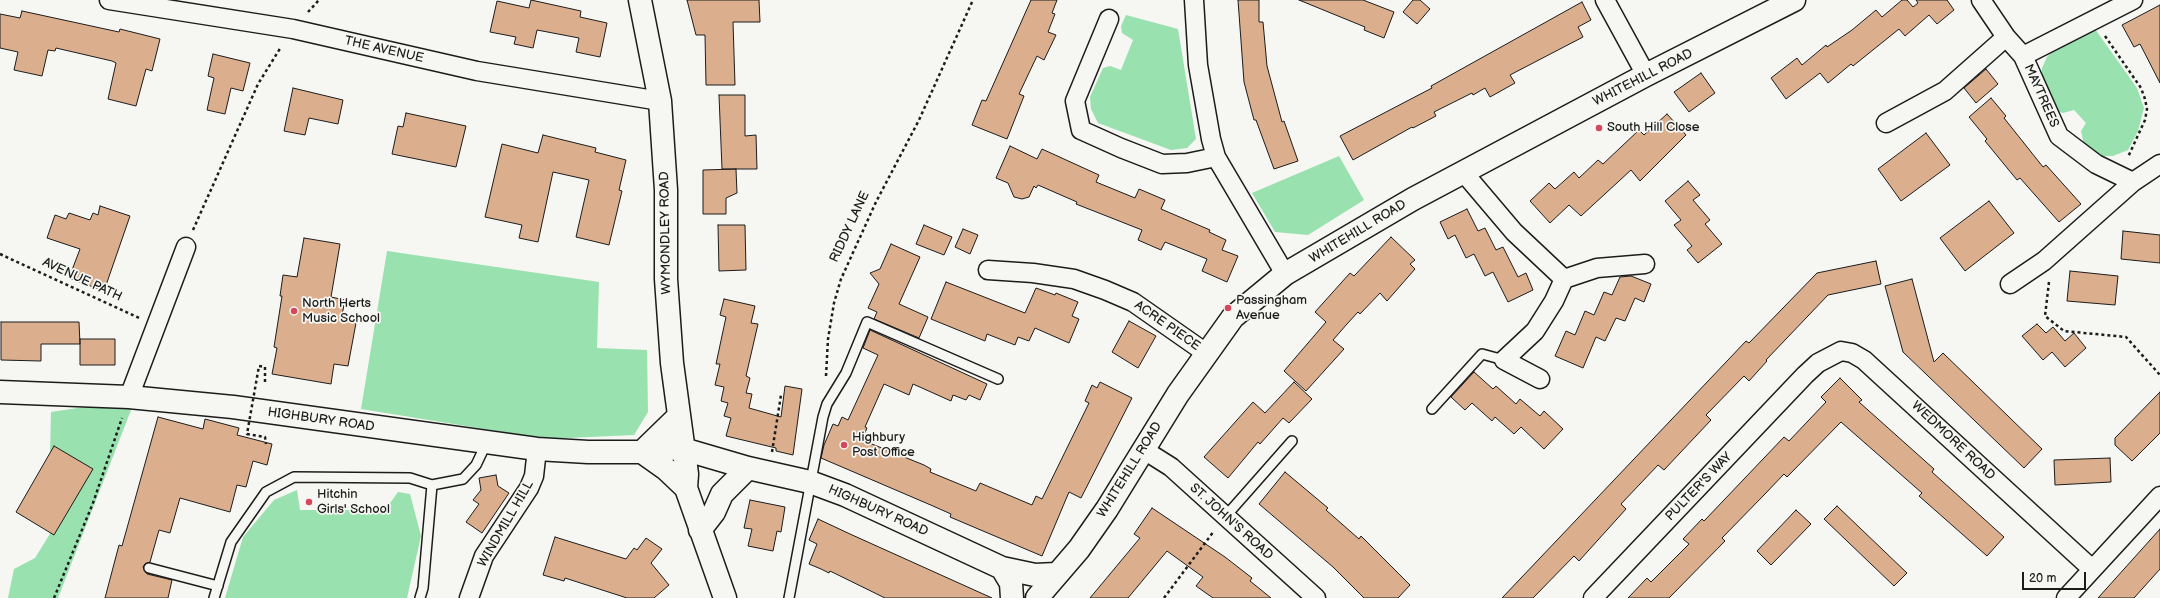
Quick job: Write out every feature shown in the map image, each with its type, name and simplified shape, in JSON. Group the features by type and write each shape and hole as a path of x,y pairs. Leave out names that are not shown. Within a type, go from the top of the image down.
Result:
{"street":[{"name":"THE AVENUE","path":"109,0 293,28 476,71 660,101"},
{"name":"WYMONDLEY ROAD","path":"640,0 660,101 666,190 666,279 672,363 682,449 687,474 686,488"},
{"path":"1194,0 1198,65 1211,139 1216,157 1285,274"},
{"path":"1605,0 1646,75"},
{"name":"WHITEHILL ROAD","path":"1037,598 1047,589 1056,574 1079,549 1144,450 1178,394 1233,317 1285,274 1413,199 1646,75 1794,0"},
{"name":"MAYTREES","path":"1981,0 2006,37 2023,56 2059,136 2096,164 2126,178"},
{"name":"MAYTREES","path":"2023,56 2133,0"},
{"path":"1108,19 1075,101 1081,130 1120,148 1162,164 1187,163 1216,157"},
{"path":"1886,123 1945,91 2006,37"},
{"path":"2010,284 2044,261 2126,178 2160,164"},
{"path":"1464,173 1514,232 1564,279"},
{"path":"126,406 186,247"},
{"path":"1540,379 1504,360 1535,331 1554,301 1564,279 1597,268 1645,264"},
{"name":"ACRE PIECE","path":"988,270 1033,273 1074,279 1104,290 1134,302 1206,353"},
{"name":"WEDMORE ROAD","path":"1805,375 1818,363 1840,351 1852,353 1864,360 2092,569"},
{"name":"PULTER'S WAY","path":"1593,598 1805,375"},
{"name":"HIGHBURY ROAD","path":"0,392 126,406 234,407 338,423 537,448 588,452 642,452 661,448 682,449 758,471 810,482 845,495 1002,568 1035,575 1056,574"},
{"path":"678,416 642,452 666,469 686,488 725,598"},
{"name":"WINDMILL HILL","path":"469,598 484,556 529,488 535,468 537,448"},
{"name":"ST. JOHN'S ROAD","path":"1144,450 1171,467 1316,598"},
{"path":"700,530 714,512 722,494 758,471"},
{"path":"2066,598 2160,496"},
{"path":"1002,568 1011,583 1012,598"}],"lane":[{"path":"789,598 823,417 827,404 846,373 867,322 998,379"},
{"path":"1432,409 1482,354 1504,360"},
{"path":"214,598 232,542 266,492 294,477 410,478 432,485 463,479 476,465 487,441"},
{"path":"1225,517 1292,441"},
{"path":"420,598 423,588 432,485"},
{"path":"149,568 218,586"}],"path":[{"name":"RIDDY LANE","path":"827,404 825,385 828,339 834,303 841,279 876,202 919,120 973,0"},
{"path":"2094,20 2141,88 2146,104 2145,120 2126,178"},
{"path":"186,247 258,84 293,28"},
{"name":"AVENUE PATH","path":"0,254 155,326"},
{"path":"2044,261 2050,273 2045,316 2064,331 2126,337 2160,375"},
{"path":"264,382 265,367 259,366 247,434 265,437 266,444"},
{"path":"758,471 781,395"},
{"path":"54,598 93,503 126,406"},
{"path":"1164,598 1225,517"}],"green space":[{"path":"1126,15 1178,29 1196,139 1187,148 1171,150 1098,123 1091,109 1090,97 1103,68 1110,66 1121,70 1133,40 1122,33 1121,26"},
{"path":"2095,29 2137,88 2144,108 2138,131 2128,150 2113,156 2100,156 2084,145 2081,131 2086,123 2074,110 2063,113 2057,111 2042,79 2042,68 2047,57 2055,49"},
{"path":"1339,156 1364,200 1308,235 1275,232 1252,193"},
{"path":"387,251 599,282 597,348 647,350 648,412 634,435 546,439 361,409"},
{"path":"133,405 58,598 8,598 14,569 35,558 61,516 50,454 51,412 91,406"},
{"path":"297,490 300,510 385,510 398,492 410,494 421,536 407,598 225,598 243,537 274,500"}],"building":[{"path":"531,0 581,11 580,17 607,23 600,57 576,52 579,38 537,30 533,48 514,44 516,37 490,32 497,1 529,8"},
{"path":"687,0 759,0 760,22 733,22 735,85 706,85 705,35 696,35"},
{"path":"1031,0 1057,0 1052,13 1055,14 1048,32 1056,35 1044,60 1037,56 1019,94 1024,96 1007,139 972,125 982,100 986,101"},
{"path":"1238,0 1259,0 1259,22 1263,22 1267,66 1282,122 1284,121 1298,161 1274,169 1256,120 1254,120 1244,82"},
{"path":"1299,0 1363,0 1394,12 1384,38 1364,30 1365,27"},
{"path":"1413,0 1420,0 1430,9 1417,24 1403,12"},
{"path":"1902,0 1907,0 1913,7 1918,3 1916,0 1947,0 1954,10 1937,24 1929,15 1905,36 1899,29 1853,66 1851,64 1828,83 1820,73 1786,99 1771,78 1797,58 1802,65 1826,45 1827,47 1852,30 1876,10 1882,17"},
{"path":"1582,2 1591,20 1578,27 1583,37 1510,75 1515,83 1490,97 1485,88 1473,95 1472,93 1434,112 1436,116 1413,128 1412,127 1353,160 1340,136 1432,88 1431,86"},
{"path":"2160,5 2160,83 2140,44 2134,47 2122,25"},
{"path":"22,11 119,32 120,29 160,39 152,71 146,69 136,106 108,99 116,63 112,61 56,48 55,51 48,50 42,76 14,70 18,52 0,48 0,14 20,18"},
{"path":"213,54 250,63 243,91 231,88 225,114 207,110 214,78 208,76"},
{"path":"1986,69 1998,84 1976,103 1964,88"},
{"path":"1701,73 1715,93 1689,112 1674,92"},
{"path":"293,88 343,100 338,124 309,118 305,135 284,131"},
{"path":"719,95 745,95 745,136 756,135 757,169 722,169"},
{"path":"1991,98 2006,116 2004,118 2043,167 2046,165 2081,204 2059,222 2020,178 2017,180 1985,141 1987,139 1969,117"},
{"path":"406,113 466,126 456,167 392,154 398,126 403,127"},
{"path":"1667,114 1686,135 1640,181 1631,170 1581,216 1569,205 1550,223 1530,201 1549,183 1555,189 1574,172 1579,178 1598,160 1603,164 1639,130 1644,135"},
{"path":"1926,133 1950,165 1901,201 1878,169"},
{"path":"543,135 596,148 595,152 626,160 619,190 622,191 609,245 576,237 589,180 553,172 538,242 519,238 522,225 485,217 502,144 538,153"},
{"path":"1010,146 1037,159 1042,149 1099,175 1096,182 1135,198 1139,189 1165,200 1161,209 1210,230 1209,232 1226,240 1222,250 1238,256 1227,282 1202,271 1207,259 1165,242 1161,250 1138,240 1142,230 1076,204 1077,202 1038,185 1036,188 1034,186 1029,197 1022,199 1014,197 1008,183 996,178"},
{"path":"736,169 737,193 726,198 726,214 703,214 703,170"},
{"path":"1688,181 1700,195 1693,200 1710,220 1705,224 1722,244 1698,263 1687,250 1692,246 1674,225 1681,220 1665,201"},
{"path":"1989,201 2014,233 1965,271 1940,238"},
{"path":"100,206 130,216 104,291 69,278 80,249 47,238 55,215 66,219 69,213 90,220 93,213 98,215"},
{"path":"1467,209 1478,231 1485,228 1496,250 1503,247 1518,277 1526,273 1533,290 1508,302 1493,272 1485,276 1474,254 1466,258 1455,235 1448,239 1440,222"},
{"path":"718,225 745,225 746,270 719,271"},
{"path":"924,225 952,237 944,255 916,244"},
{"path":"963,229 978,235 970,254 955,247"},
{"path":"2123,231 2160,235 2160,263 2121,259"},
{"path":"1391,237 1415,260 1410,264 1415,269 1387,301 1380,293 1360,314 1358,312 1347,324 1333,340 1344,349 1306,391 1284,371 1326,322 1315,312 1350,273 1354,276"},
{"path":"304,238 340,244 331,297 345,300 341,320 356,323 348,366 334,364 331,384 272,374 277,348 274,347 282,296 280,296 283,275 297,277"},
{"path":"891,244 920,257 899,304 928,317 919,338 874,319 877,312 868,308 879,284 870,273 880,269"},
{"path":"1876,261 1881,284 1828,295 1766,360 1767,361 1749,381 1744,376 1706,415 1711,420 1664,470 1658,465 1621,504 1626,509 1579,561 1574,556 1533,598 1502,598 1746,341 1749,343 1817,273"},
{"path":"2070,271 2118,276 2115,305 2067,301"},
{"path":"1631,276 1651,284 1644,302 1635,298 1625,321 1616,318 1605,341 1596,337 1583,368 1555,356 1566,331 1575,335 1585,311 1594,315 1604,292 1612,295 1620,277"},
{"path":"1912,279 1934,362 1943,353 2042,449 2024,468 1903,352 1885,286"},
{"path":"946,282 1025,313 1036,288 1055,295 1056,293 1078,302 1072,316 1079,319 1069,343 1035,328 1029,341 1018,337 1015,345 987,334 985,341 931,319"},
{"path":"724,299 755,306 751,323 758,324 746,376 750,378 746,393 752,394 749,408 781,417 785,386 802,389 793,455 776,451 776,448 726,436 731,418 724,416 728,403 721,401 724,387 715,385 720,364 716,364 726,317 720,315"},
{"path":"1129,321 1156,336 1138,368 1112,352"},
{"path":"1,322 79,322 80,344 41,344 41,361 1,360"},
{"path":"2037,324 2046,333 2053,327 2065,341 2074,333 2086,348 2065,367 2052,352 2043,360 2022,336"},
{"path":"870,330 987,384 980,400 969,395 966,400 953,395 951,401 913,384 909,395 884,384 865,427 867,428 862,440 924,465 931,469 930,472 976,491 980,483 1032,505 1036,496 1042,499 1089,403 1085,401 1092,385 1097,388 1100,382 1132,398 1081,498 1069,492 1042,556 950,517 951,514 821,458 824,445 833,424 838,426 842,417 848,420 878,355 863,348"},
{"path":"80,339 115,339 115,365 80,365"},
{"path":"1474,372 1493,389 1496,386 1516,404 1520,399 1540,416 1544,411 1563,429 1544,449 1521,427 1514,434 1495,417 1492,421 1472,403 1465,410 1451,397"},
{"path":"1840,378 1862,400 1859,402 1934,469 1932,472 2004,537 1987,556 1919,496 1922,493 1841,422 1787,477 1784,474 1722,538 1725,541 1669,598 1628,598 1647,578 1651,582 1689,544 1683,539 1702,519 1704,521 1784,437 1789,441 1826,402 1821,397"},
{"path":"1294,382 1312,399 1289,423 1283,418 1260,444 1258,442 1228,478 1204,457 1253,402 1265,413"},
{"path":"2160,392 2160,433 2132,461 2115,445 2115,438"},
{"path":"158,417 203,429 205,419 239,428 237,435 272,444 267,465 253,461 246,487 237,485 230,512 180,498 170,533 159,530 150,562 145,564 143,567 147,574 172,580 168,598 105,598 119,545 122,546"},
{"path":"54,446 93,469 54,535 16,512"},
{"path":"2110,458 2111,482 2055,485 2054,460"},
{"path":"1285,472 1328,508 1326,510 1359,539 1361,536 1410,585 1398,598 1364,598 1333,567 1259,504"},
{"path":"496,475 498,486 509,493 482,533 466,522 479,504 473,500 481,490 479,478"},
{"path":"750,500 785,507 781,532 777,531 773,551 748,546 752,529 744,528"},
{"path":"1837,506 1907,573 1894,586 1824,519"},
{"path":"1152,508 1225,557 1252,578 1250,581 1271,598 1213,598 1196,586 1203,577 1167,551 1128,598 1090,598 1140,538 1134,534"},
{"path":"1796,510 1811,524 1771,565 1757,551"},
{"path":"818,519 992,598 885,598 830,571 829,573 809,564 817,544 809,540"},
{"path":"2160,529 2160,569 2134,598 2098,598"},
{"path":"555,537 626,559 634,548 637,550 646,538 662,549 651,563 669,585 654,598 627,598 565,578 564,581 543,575"}],"place":[{"name":"South Hill Close","path":"1599,128"},
{"name":"Passingham Avenue","path":"1228,308"},
{"name":"North Herts Music School","path":"294,311"},
{"name":"Highbury Post Office","path":"844,445"},
{"name":"Hitchin Girls' School","path":"309,502"}]}
